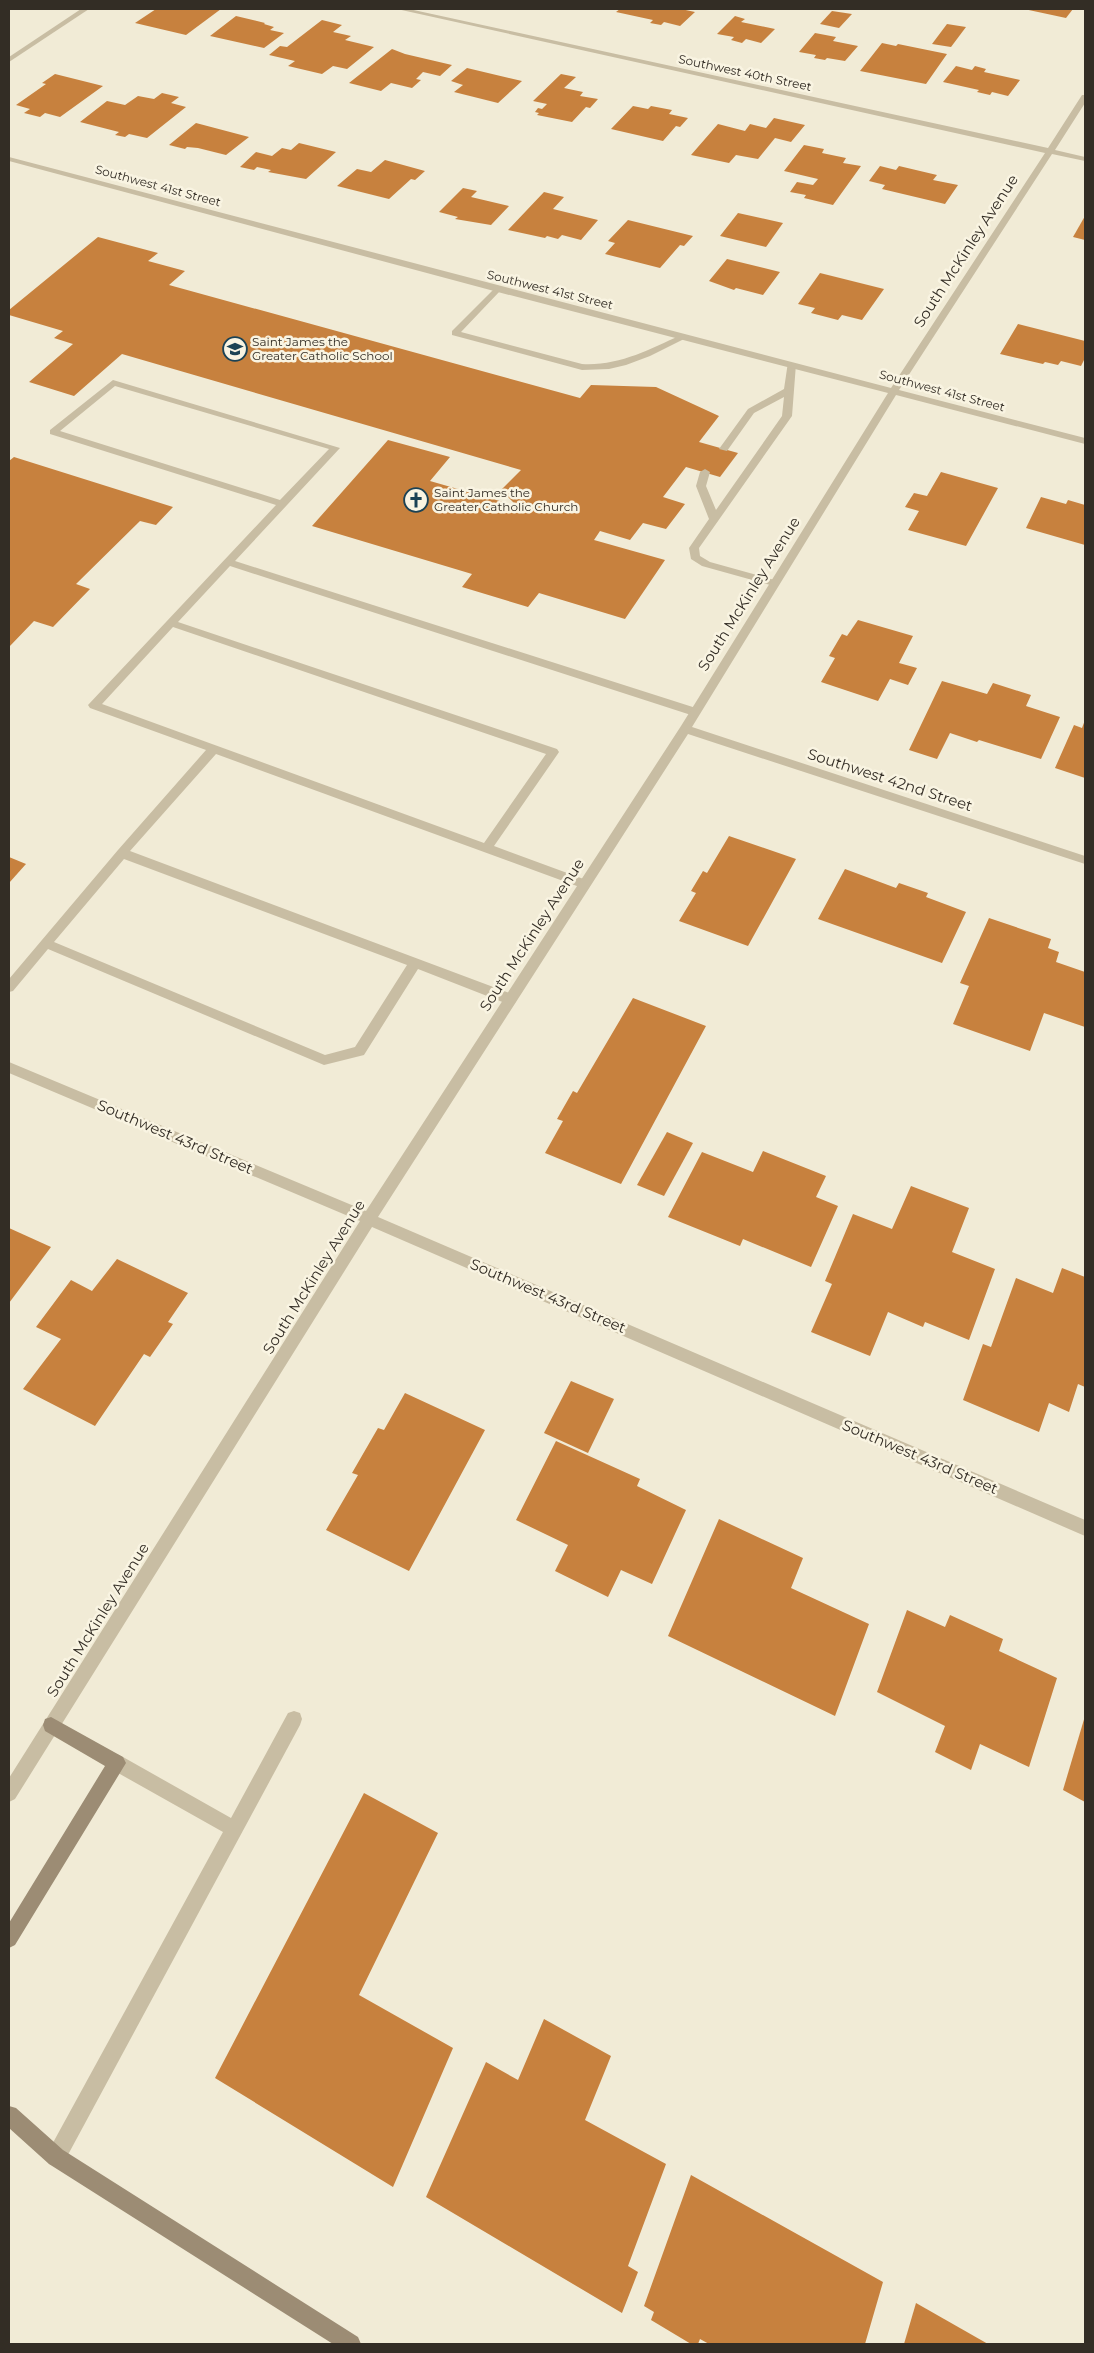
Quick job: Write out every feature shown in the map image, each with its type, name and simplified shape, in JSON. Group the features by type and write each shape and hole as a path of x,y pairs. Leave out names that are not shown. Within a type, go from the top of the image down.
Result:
{"main road":[{"path":"9,1939 117,1763 51,1725"},
{"path":"9,2116 56,2157 351,2344"}],"street":[{"path":"10,58 85,9"},
{"name":"Southwest 40th Street","path":"400,9 1085,159"},
{"name":"South McKinley Avenue","path":"9,1793 370,1219 685,729 894,391 1085,97"},
{"name":"Southwest 41st Street","path":"9,159 497,290 791,364 1085,442"},
{"path":"497,290 455,333 582,367 597,368 629,362 684,337"},
{"path":"774,583 706,564 696,557 694,548 786,416 791,364"},
{"path":"113,383 335,448 282,504 53,432 113,383"},
{"path":"724,449 751,410 789,390"},
{"path":"705,472 701,486 714,519"},
{"path":"585,884 94,705 228,562 695,712"},
{"path":"171,623 552,752 486,848"},
{"name":"Southwest 42nd Street","path":"685,729 1085,860"},
{"path":"122,853 510,999"},
{"name":"Southwest 43rd Street","path":"9,1067 370,1219 1085,1528"},
{"path":"56,2157 294,1719"},
{"path":"117,1763 234,1829"}],"lane":[{"path":"228,562 282,504"},
{"path":"9,987 122,853 214,749"},
{"path":"45,943 324,1060 359,1051 415,964"}],"building":[{"path":"156,9 221,9 186,35 135,23"},
{"path":"620,9 681,9 695,12 680,26 664,22 661,25 650,23 653,20 616,12"},
{"path":"1024,9 1073,9 1066,18"},
{"path":"832,11 852,14 839,28 820,24"},
{"path":"236,16 265,23 274,27 270,30 284,33 264,48 210,36"},
{"path":"735,16 745,19 741,22 775,29 761,43 746,39 742,43 731,40 734,37 717,34"},
{"path":"322,20 342,25 333,32 351,36 345,40 374,47 347,69 333,66 322,74 288,66 295,61 269,55 280,46 287,47"},
{"path":"947,24 966,27 951,47 932,44"},
{"path":"815,33 836,37 833,41 858,46 845,61 814,58 816,55 799,52"},
{"path":"882,43 896,46 898,44 947,54 926,84 860,71"},
{"path":"392,49 452,65 440,76 423,72 416,79 421,80 412,88 391,83 381,91 349,83"},
{"path":"956,66 972,70 975,66 986,69 984,72 1020,80 1008,96 992,92 990,95 977,92 979,90 943,82"},
{"path":"467,68 522,81 498,103 454,92 463,85 451,81"},
{"path":"55,74 103,86 60,117 45,113 40,117 24,113 30,109 16,105 46,84 42,83"},
{"path":"561,74 576,77 564,88 583,92 580,96 598,99 590,108 586,107 572,122 537,115 539,113 535,112 538,108 542,109 547,104 533,101"},
{"path":"162,93 179,97 171,103 186,107 147,138 129,134 125,137 115,135 119,132 80,122 107,101 125,105 138,96 154,99"},
{"path":"633,106 648,109 651,106 672,110 669,114 688,118 680,127 676,126 663,141 611,129"},
{"path":"774,118 805,125 791,142 775,138 758,159 736,155 729,163 691,155 718,124 745,131 750,124 766,128"},
{"path":"196,123 249,137 226,155 198,148 187,147 185,149 169,145"},
{"path":"299,143 336,152 306,179 268,172 271,170 257,167 254,170 240,167 256,152 272,156 282,148 291,150"},
{"path":"804,145 824,149 822,153 846,158 843,163 861,166 833,205 804,198 806,195 790,192 797,182 813,185 818,179 784,171"},
{"path":"385,160 425,171 415,180 411,179 389,199 337,186 357,169 371,172"},
{"path":"880,166 896,170 899,166 937,175 933,180 958,185 945,204 882,189 885,185 869,181"},
{"path":"463,188 477,191 471,197 509,206 491,225 455,219 458,217 439,212"},
{"path":"544,192 564,197 553,209 598,220 581,240 562,235 558,239 547,236 545,238 508,230"},
{"path":"738,213 783,223 766,247 720,236"},
{"path":"1085,216 1085,240 1073,237"},
{"path":"628,220 693,236 684,246 680,245 660,268 605,254 615,243 608,241"},
{"path":"98,237 158,253 148,261 185,271 169,285 580,398 591,385 656,387 719,416 699,442 738,453 720,477 686,467 663,497 685,504 666,529 643,523 630,540 600,531 594,540 665,560 625,619 539,593 528,607 462,587 472,574 312,526 388,440 450,457 430,481 517,506 501,490 521,470 122,354 74,396 29,382 73,344 54,338 63,331 9,315 9,310"},
{"path":"727,259 780,272 763,295 736,288 734,290 709,281"},
{"path":"820,273 884,289 862,320 842,315 838,320 811,313 815,308 798,304"},
{"path":"1018,324 1085,341 1085,358 1081,366 1061,361 1058,365 1045,362 1043,364 1000,354"},
{"path":"14,457 173,507 156,525 140,521 76,584 90,589 53,627 34,621 9,647 9,461"},
{"path":"941,472 998,488 966,546 908,530 919,511 905,507 914,493 927,496"},
{"path":"1041,497 1066,504 1068,500 1085,505 1085,545 1026,528"},
{"path":"858,620 913,636 899,663 917,668 908,685 890,679 878,701 821,682 835,658 829,656 842,634 847,636"},
{"path":"942,681 987,694 993,683 1031,695 1026,706 1060,717 1041,759 950,733 937,759 909,750"},
{"path":"1085,720 1085,778 1055,768 1074,725 1082,728"},
{"path":"729,836 796,859 748,946 679,921 696,893 691,891 703,871 707,873"},
{"path":"9,857 26,864 9,883"},
{"path":"845,869 896,888 899,883 928,893 926,897 966,912 942,963 818,919"},
{"path":"989,918 1051,939 1048,948 1059,952 1056,962 1085,972 1085,1027 1044,1013 1030,1051 953,1024 969,986 960,983"},
{"path":"633,998 706,1026 621,1184 545,1153 563,1121 557,1119 573,1091 577,1093"},
{"path":"667,1132 693,1143 664,1196 637,1185"},
{"path":"763,1151 826,1176 816,1197 838,1206 811,1267 743,1239 740,1246 668,1217 702,1152 753,1172"},
{"path":"911,1186 969,1208 952,1252 995,1269 969,1340 925,1322 923,1327 888,1312 870,1356 811,1332 832,1284 825,1281 853,1214 892,1229"},
{"path":"9,1228 51,1247 9,1303"},
{"path":"117,1259 188,1293 168,1322 173,1324 150,1357 144,1354 95,1426 23,1389 61,1339 36,1327 71,1280 92,1291"},
{"path":"1062,1268 1085,1277 1085,1387 1078,1384 1069,1412 1049,1403 1039,1432 963,1400 983,1344 991,1347 1016,1278 1053,1293"},
{"path":"571,1381 614,1399 588,1453 544,1433"},
{"path":"405,1393 485,1430 409,1571 326,1530 358,1475 352,1473 378,1428 384,1430"},
{"path":"556,1441 640,1479 637,1486 686,1510 652,1584 621,1570 608,1597 555,1571 568,1545 516,1520"},
{"path":"719,1519 803,1558 791,1588 869,1624 835,1716 668,1636"},
{"path":"907,1610 945,1627 950,1615 1003,1639 999,1651 1057,1678 1029,1767 980,1744 971,1770 935,1752 945,1726 877,1692"},
{"path":"1085,1716 1085,1802 1063,1790"},
{"path":"364,1793 438,1833 359,1995 453,2048 393,2187 215,2078"},
{"path":"544,2019 611,2056 585,2120 666,2164 628,2266 638,2272 622,2313 426,2197 486,2062 518,2080"},
{"path":"691,2175 883,2282 865,2344 709,2344 700,2339 698,2344 691,2344 651,2320 654,2312 644,2306"},
{"path":"916,2303 988,2344 904,2344"}],"place":[{"name":"Saint James the Greater Catholic School","path":"235,349"},
{"name":"Saint James the Greater Catholic Church","path":"416,500"}]}
